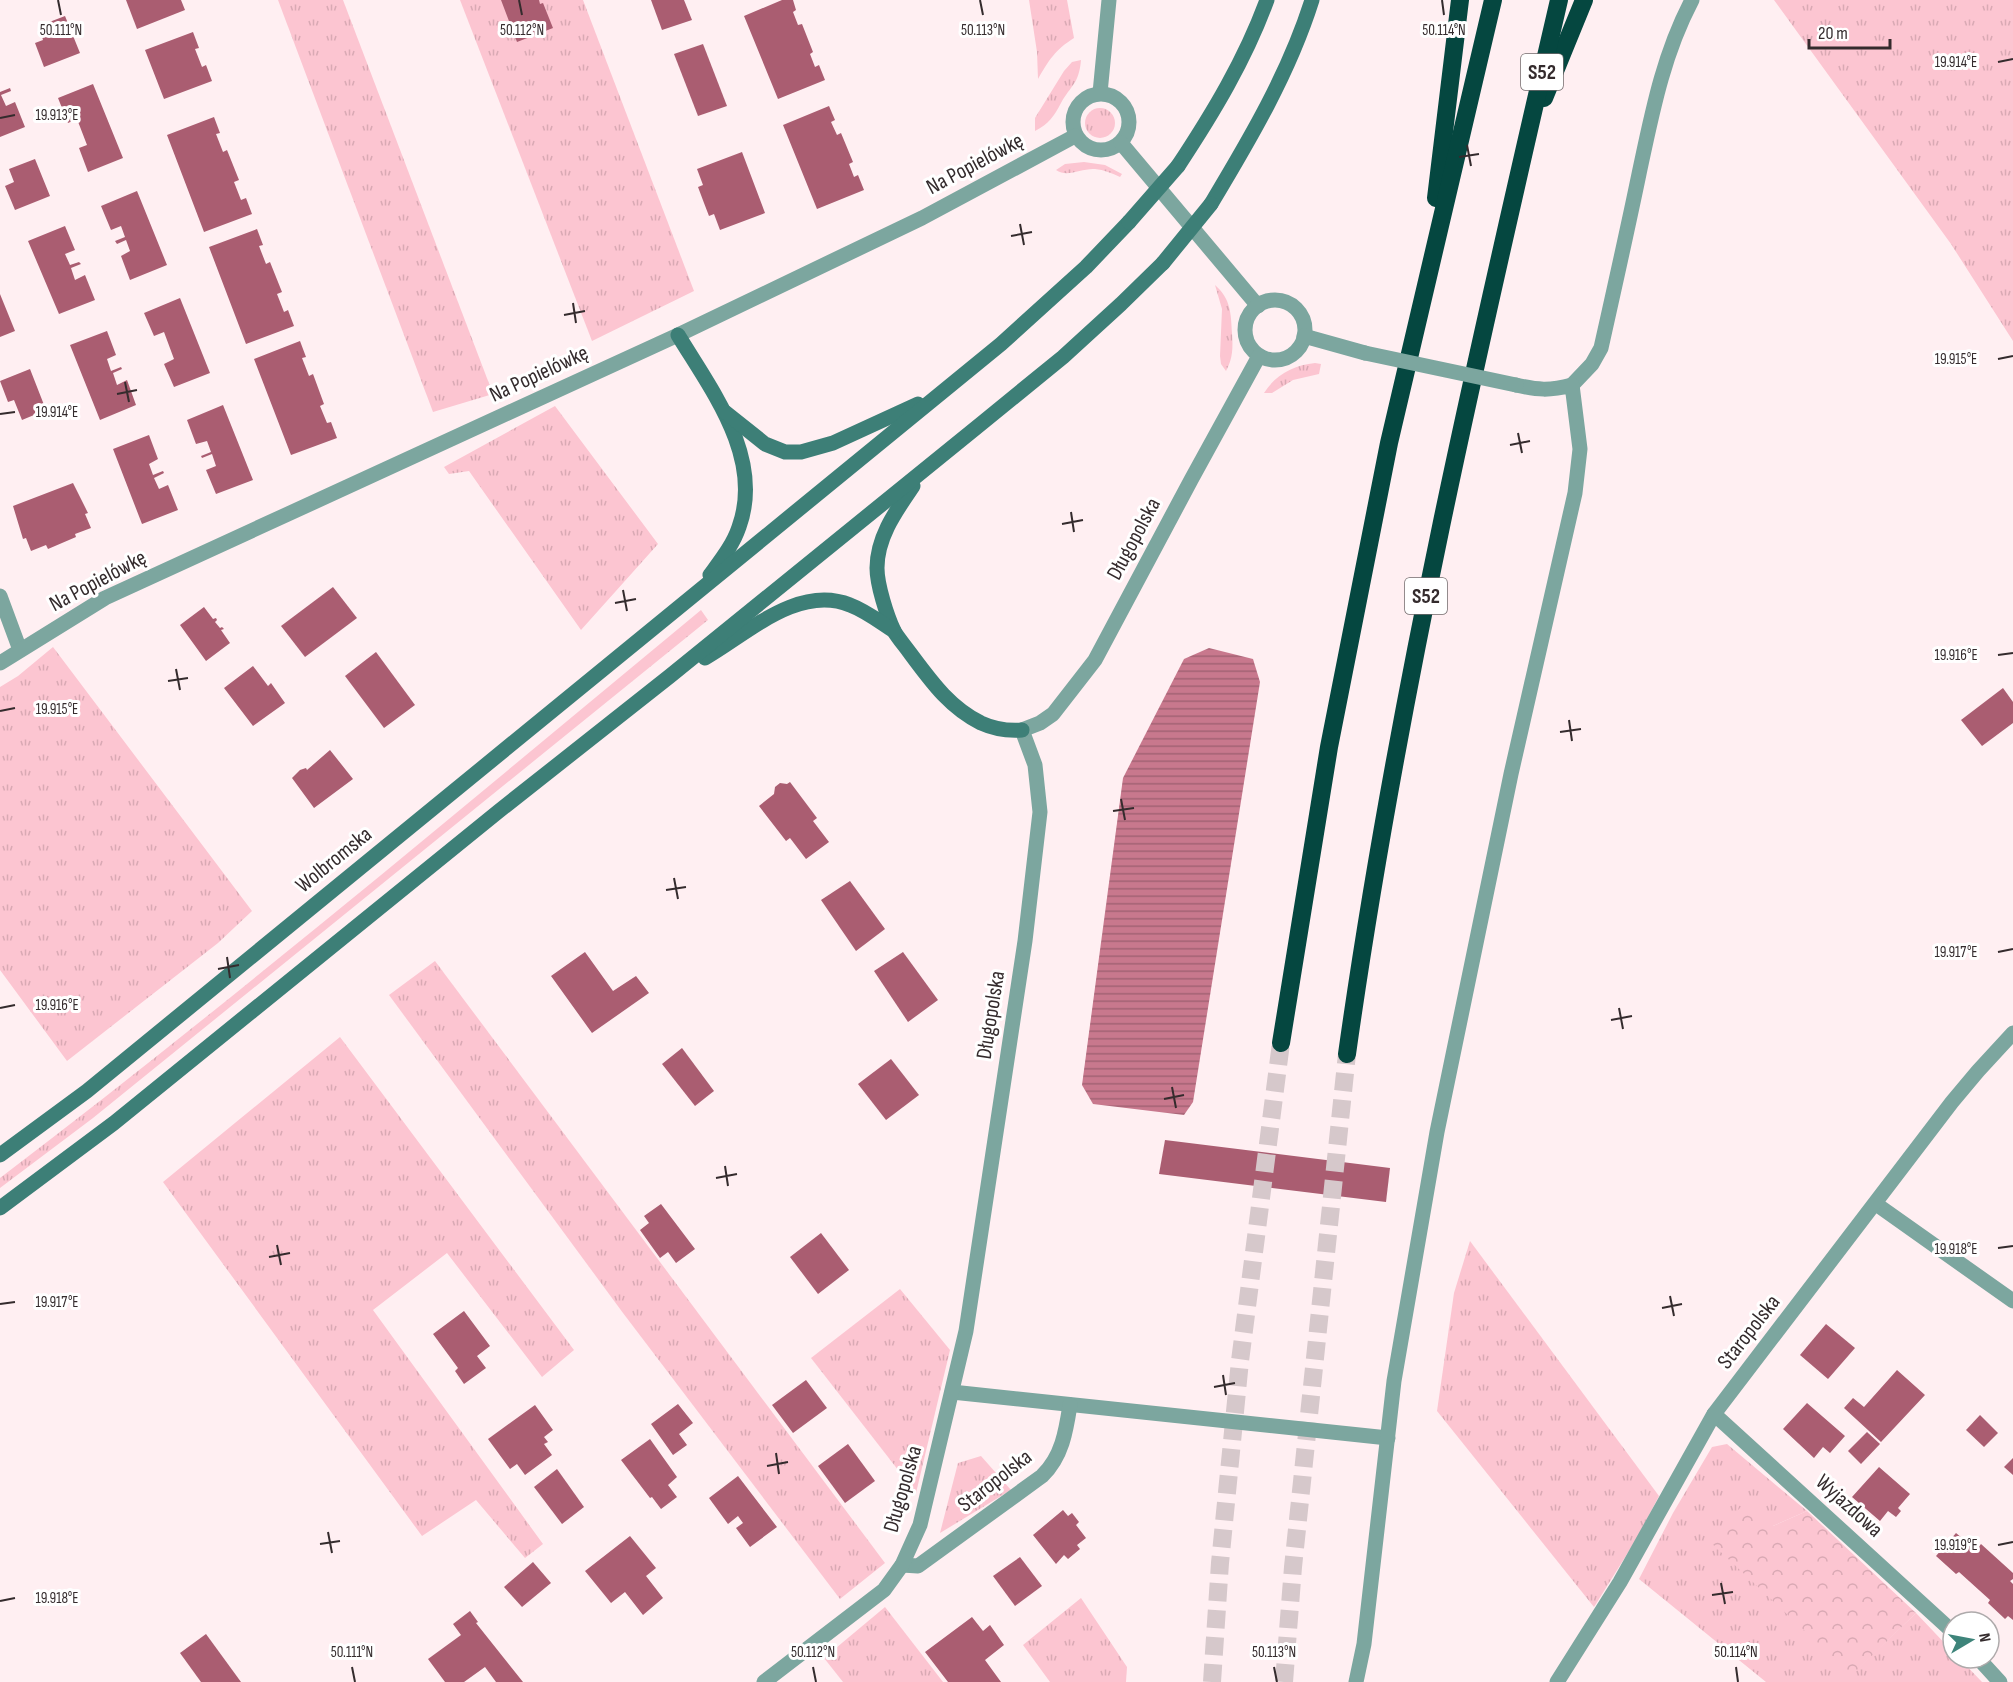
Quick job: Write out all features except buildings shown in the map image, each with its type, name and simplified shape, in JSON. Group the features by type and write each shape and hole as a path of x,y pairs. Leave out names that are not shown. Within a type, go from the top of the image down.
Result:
{"highway":[{"path":"1425,288 1460,0"},
{"path":"1281,1043 1329,747 1389,443 1492,0"},
{"name":"S52","path":"1347,1054 1362,947 1394,756 1455,455 1559,0"},
{"path":"1525,144 1584,0"}],"main road":[{"path":"693,596 937,396 1086,267 1178,166 1219,103 1244,55 1267,0"},
{"path":"0,1208 114,1123 670,676 1063,357 1121,304 1163,263 1211,204 1255,130 1276,88 1312,0"},
{"path":"678,335 725,412 743,463 745,494 739,527 724,556 693,596"},
{"path":"725,412 765,444 785,452 801,452 833,443 937,396"},
{"path":"924,470 894,513 879,546 877,570 894,631 938,690 964,712 983,724 1007,731 1022,730"},
{"name":"Wolbromska","path":"0,1155 96,1083 693,596"},
{"path":"670,676 730,644 781,609 809,601 828,599 850,605 894,631"}],"street":[{"path":"1100,93 1109,0"},
{"path":"1304,336 1365,353 1538,390 1553,390 1572,385 1592,364 1601,348 1665,65 1677,29 1692,0"},
{"path":"1100,93 1119,100 1129,116 1129,125 1121,143 1114,148 1096,151 1087,147 1075,136 1072,124 1077,106 1083,99 1100,93"},
{"name":"Na Popielówkę","path":"0,663 105,598 678,335 922,218 1075,136"},
{"path":"1121,143 1258,306"},
{"path":"1274,301 1283,302 1291,305 1302,319 1304,336 1295,352 1287,358 1277,360 1259,356 1251,349 1247,341 1246,321 1258,306 1274,301"},
{"name":"Długopolska","path":"764,1682 884,1590 902,1565 920,1525 966,1331 1025,941 1039,822 1039,787 1035,765 1022,730 1040,723 1053,714 1095,660 1259,356"},
{"path":"1356,1682 1364,1644 1394,1381 1437,1132 1511,774 1575,493 1580,449 1572,385"},
{"path":"0,596 20,650"},
{"name":"Staropolska","path":"1557,1682 1620,1582 1714,1414 1952,1102 2013,1033"},
{"path":"1876,1204 2013,1301"},
{"path":"952,1392 1388,1438"},
{"name":"Staropolska","path":"902,1565 918,1566 1049,1470 1062,1448 1070,1405"},
{"name":"Wyjazdowa","path":"1714,1414 1941,1621"},
{"path":"1989,1670 2000,1682"}],"green space":[{"path":"278,0 343,0 493,394 433,412"},
{"path":"460,0 583,0 694,291 592,341"},
{"path":"1029,0 1067,0 1074,38 1053,56 1038,79 1037,52"},
{"path":"1774,0 2013,0 2013,341 1951,244"},
{"path":"1081,60 1076,79 1056,112 1048,122 1035,131 1035,118 1064,71 1072,62"},
{"path":"1100,108 1111,112 1115,123 1111,134 1100,138 1089,134 1085,123 1089,112"},
{"path":"1084,162 1105,165 1122,174 1120,177 1095,169 1070,173 1056,170 1065,164"},
{"path":"1215,285 1227,301 1232,326 1232,348 1226,371 1221,364 1222,309"},
{"path":"1321,364 1319,374 1293,380 1272,393 1264,393 1279,376 1300,366"},
{"path":"555,406 658,544 581,630 469,471 449,474 444,467"},
{"path":"701,610 708,620 93,1118 0,1188 0,1178 266,969"},
{"path":"53,647 252,911 218,943 67,1061 0,970 0,687 18,676"},
{"path":"435,961 885,1563 840,1599 623,1313 389,995"},
{"path":"340,1037 574,1350 542,1377 447,1253 373,1310 543,1544 525,1558 476,1500 422,1536 163,1182"},
{"path":"1470,1241 1659,1496 1637,1538 1594,1607 1437,1411 1454,1293"},
{"path":"900,1289 950,1350 916,1493 811,1358"},
{"path":"1727,1444 1807,1511 1773,1526 1852,1674 1916,1613 1941,1639 1941,1670 1970,1670 1982,1682 1766,1682 1639,1579 1673,1513 1712,1447"},
{"path":"981,1456 1011,1490 940,1533 958,1463"},
{"path":"1743,1505 1773,1526 1807,1511 1916,1613 1852,1675 1708,1540"},
{"path":"1081,1598 1127,1667 1126,1682 1050,1682 1023,1645"},
{"path":"885,1607 943,1682 843,1682 824,1658"}],"shaded area":[{"path":"1209,648 1253,659 1260,682 1193,1102 1184,1115 1093,1104 1082,1085 1123,778 1184,659"}],"tunnel":[{"path":"1212,1682 1220,1563 1240,1361 1281,1043"},
{"path":"1284,1682 1293,1567 1347,1054"}]}
